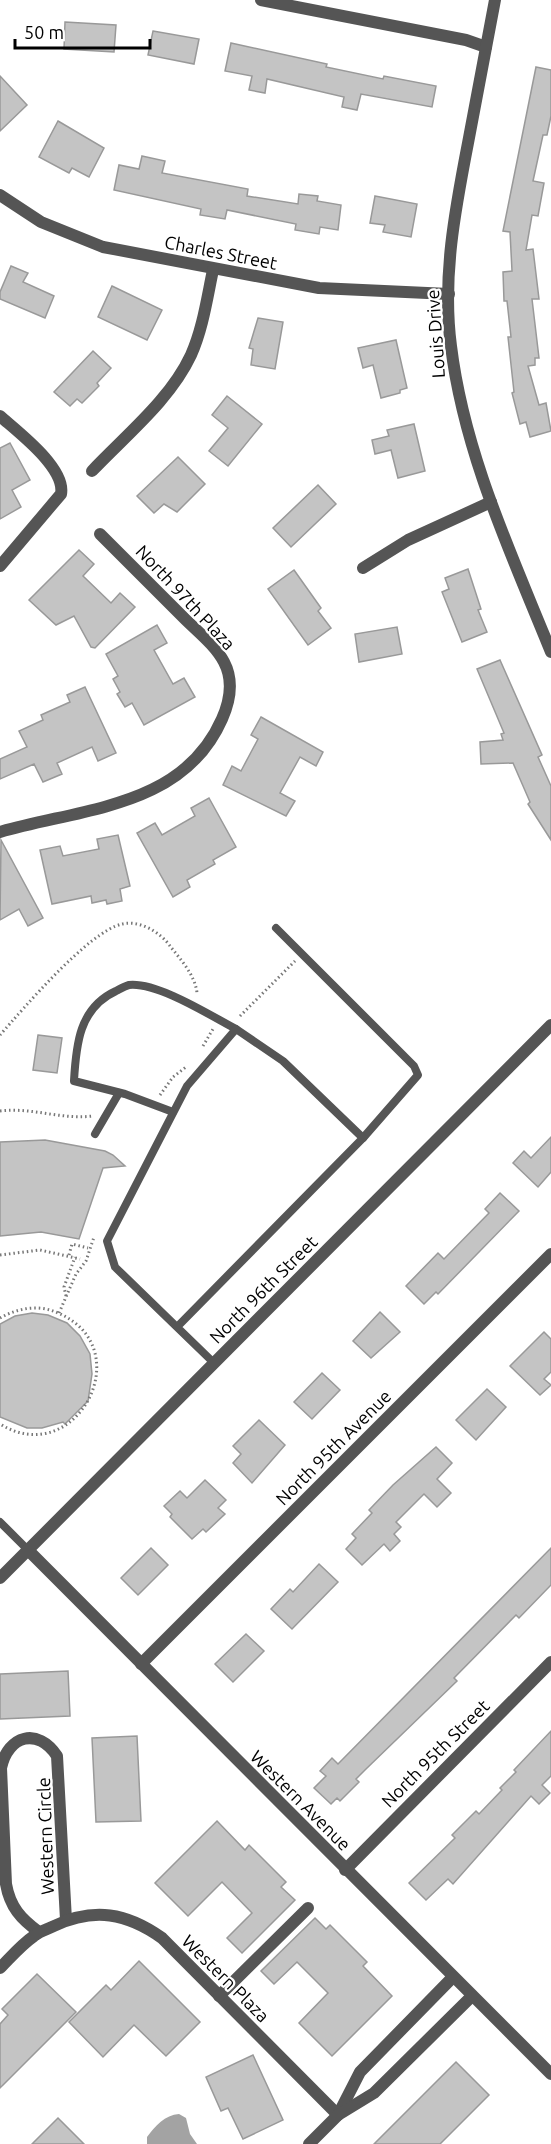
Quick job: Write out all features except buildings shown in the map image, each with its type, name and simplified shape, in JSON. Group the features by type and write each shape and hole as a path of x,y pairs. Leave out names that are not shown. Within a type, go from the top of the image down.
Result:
{"street":[{"path":"261,0 466,40 486,47"},
{"name":"Louis Drive","path":"495,0 455,209 449,294 450,344 460,401 491,502 551,652"},
{"name":"Charles Street","path":"0,195 41,222 103,246 213,270 319,288 449,294"},
{"path":"92,471 159,402 183,370 198,337 213,270"},
{"path":"0,416 47,460 58,476 62,488 61,494 0,566"},
{"path":"363,568 408,540 491,502"},
{"name":"North 97th Plaza","path":"0,832 138,798 163,786 191,763 207,745 228,705 231,689 229,674 215,649 100,534"},
{"name":"North 96th Street","path":"0,1578 551,1024"},
{"name":"North 95th Avenue","path":"141,1664 551,1254"},
{"name":"Western Avenue","path":"28,1550 551,2074"},
{"name":"North 95th Street","path":"345,1869 551,1662"},
{"name":"Western Circle","path":"39,1932 17,1914 8,1896 6,1884 1,1768 6,1750 23,1740 44,1741 57,1756 66,1920"},
{"path":"219,1996 308,1908"},
{"name":"Western Plaza","path":"0,1968 39,1932 66,1920 86,1914 104,1913 137,1922 162,1938 338,2115"},
{"path":"338,2115 360,2072 453,1977"},
{"path":"309,2144 338,2115 374,2093 472,1996"}],"lane":[{"path":"177,1327 363,1138 399,1100 418,1075 414,1066 276,928"},
{"path":"173,1112 119,1093 74,1082 76,1045 82,1023 105,996 129,985 158,990 217,1018 283,1061 363,1138"},
{"path":"214,1363 115,1267 107,1241 187,1086 233,1028"},
{"path":"95,1134 119,1093"},
{"path":"0,1522 28,1550"}],"path":[{"path":"0,1035 25,1006 79,953 121,924 133,923 148,928 165,939 185,965 196,986 196,1007"},
{"path":"233,1028 302,954"},
{"path":"200,1050 211,1034 217,1018"},
{"path":"155,1105 173,1077 193,1062"},
{"path":"0,1111 35,1111 79,1118 106,1114"},
{"path":"69,1255 72,1244 88,1248"},
{"path":"0,1255 31,1250 69,1255 80,1259"},
{"path":"66,1298 64,1287 75,1257"},
{"path":"0,1318 29,1308 45,1309 61,1314 74,1322 88,1338 94,1353 97,1371 94,1390 84,1408 58,1429 30,1434 15,1431 0,1424"}],"shaded area":[{"path":"179,2114 186,2118 190,2134 197,2144 147,2144 147,2137 157,2125 169,2116"}]}
